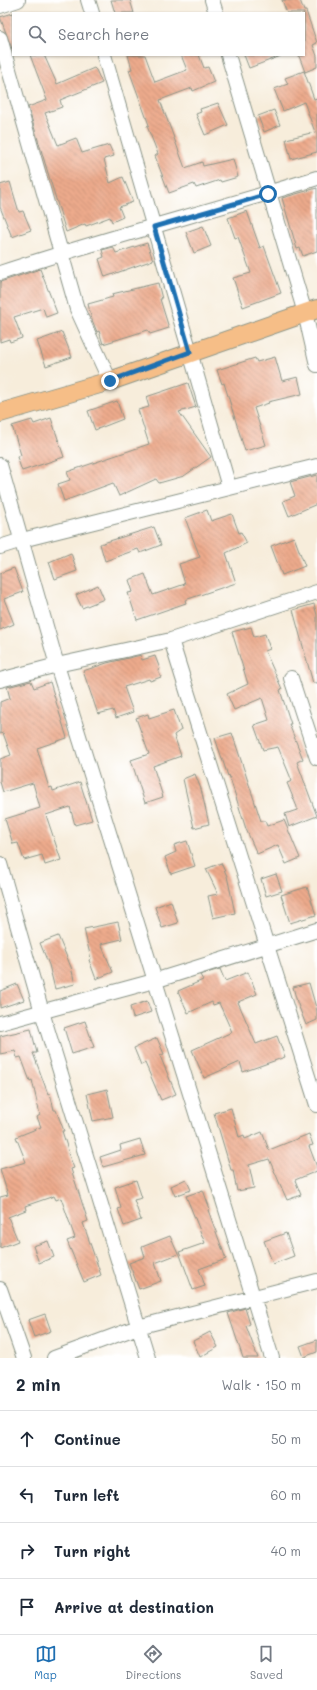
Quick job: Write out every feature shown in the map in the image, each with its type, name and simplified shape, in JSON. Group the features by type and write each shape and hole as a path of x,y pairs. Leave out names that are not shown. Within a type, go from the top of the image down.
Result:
{"main road":[{"path":"0,413 110,381 311,311"}],"street":[{"path":"0,6 18,0"},
{"path":"88,0 92,12"},
{"path":"212,0 216,12"},
{"path":"0,38 77,309 110,381"},
{"path":"104,56 229,487"},
{"path":"228,56 268,194 311,311 317,365"},
{"path":"0,272 60,252 154,227 268,194 317,178"},
{"path":"0,465 57,665 272,1358"},
{"path":"0,547 229,487 317,466"},
{"path":"0,680 57,665 171,640 317,592"},
{"path":"171,640 317,1105"},
{"path":"291,678 317,758"},
{"path":"0,864 42,1012 148,1358"},
{"path":"0,1023 154,980 317,930"},
{"path":"54,1358 138,1327 317,1281"},
{"path":"0,1289 24,1358"}],"building":[{"path":"111,0 130,0 134,12 115,12"},
{"path":"282,0 300,0 304,11 306,11 317,43 313,45 317,56 317,67 305,72 299,56 305,56 305,12 287,12"},
{"path":"12,13 12,49 0,17"},
{"path":"30,56 44,56 57,84 94,68 96,70 102,83 60,100 62,107 45,113 58,145 76,138 82,153 109,145 114,156 104,159 110,183 123,177 133,202 119,207 123,217 112,222 110,217 86,226 85,224 66,232 28,107 47,100"},
{"path":"128,56 145,56 155,82 187,70 181,56 199,56 204,68 208,67 214,82 193,91 192,88 160,100 185,168 202,162 203,166 233,159 238,177 221,182 220,180 196,188 194,184 169,193 155,156 158,154 147,126 149,125 129,70 132,69"},
{"path":"244,56 281,56 249,68"},
{"path":"304,71 314,99 317,98 317,152 291,159 286,139 315,132 304,102 283,111 274,89 288,84 285,78"},
{"path":"218,103 228,125 205,135 196,114 201,112 200,109"},
{"path":"274,110 280,125 264,132 258,116"},
{"path":"10,182 19,212 23,211 31,230 12,237 0,207 0,185"},
{"path":"317,188 317,251 303,256 300,248 297,249 282,198"},
{"path":"247,211 260,248 264,246 281,293 243,307 233,278 251,273 238,237 235,238 228,218"},
{"path":"203,226 211,246 194,253 186,232"},
{"path":"147,243 153,260 105,277 99,259 104,257 102,250 113,247 116,253"},
{"path":"40,269 57,313 46,317 43,308 14,317 22,338 10,342 9,339 0,342 0,282"},
{"path":"158,283 162,299 160,299 169,328 150,334 148,330 103,344 99,331 97,332 92,320 88,304 113,297 112,294"},
{"path":"62,332 72,357 46,366 37,341"},
{"path":"275,357 282,381 298,377 302,394 268,402 269,403 254,408 266,445 245,451 224,383 222,384 217,370 255,358 257,362"},
{"path":"188,383 196,407 179,412 211,457 184,476 159,483 156,479 119,496 113,483 64,501 58,484 70,480 67,472 149,444 138,410 149,407 146,397"},
{"path":"117,401 123,419 95,430 88,411"},
{"path":"51,418 64,457 22,471 17,457 21,455 12,426 32,420 34,424"},
{"path":"317,475 317,504 289,516 283,501 295,496 290,482"},
{"path":"207,510 211,521 232,514 239,533 241,532 247,543 226,553 236,583 185,600 186,603 137,620 128,593 133,592 129,580 145,574 153,595 185,584 179,564 200,557 185,518"},
{"path":"154,527 161,545 140,553 138,549 105,561 100,544"},
{"path":"294,537 305,566 282,575 271,546"},
{"path":"71,553 77,571 55,579 49,562"},
{"path":"14,568 23,592 4,599 14,624 0,630 0,573"},
{"path":"98,585 104,599 82,608 76,595"},
{"path":"314,604 317,615 317,683 313,683 293,610"},
{"path":"251,627 254,637 265,634 270,649 265,651 282,689 280,690 291,724 289,724 303,759 297,762 317,816 289,827 285,814 297,810 287,783 292,781 278,747 263,750 254,725 269,720 262,698 234,710 227,694 248,684 232,632"},
{"path":"141,655 142,660 155,656 160,669 158,670 161,677 150,681 149,679 124,687 133,712 116,718 113,710 98,714 83,671 107,663"},
{"path":"31,681 34,688 50,682 67,738 37,748 49,788 52,787 53,791 80,782 92,820 75,825 70,807 46,815 61,860 45,865 42,855 24,860 18,843 13,844 5,819 40,808 33,783 3,792 0,782 0,759 11,755 3,733 0,734 0,702 10,698 7,687"},
{"path":"174,710 181,730 174,735 181,756 153,766 163,797 145,803 131,760 149,754 136,718 148,714 149,718"},
{"path":"232,733 261,821 265,821 267,826 284,820 300,858 286,864 278,845 257,854 246,829 229,775 228,776 215,738"},
{"path":"195,774 201,789 209,824 194,828 183,779"},
{"path":"187,841 195,866 171,874 165,857 176,852 174,845"},
{"path":"221,863 227,876 235,913 213,918 208,896 218,894 206,869"},
{"path":"276,874 282,891 266,896 261,879"},
{"path":"307,887 316,915 290,923 281,895"},
{"path":"171,901 178,923 162,928 155,907"},
{"path":"118,922 122,939 101,944 113,972 96,979 89,960 91,959 84,929"},
{"path":"58,936 71,967 75,984 55,989 49,965 40,943"},
{"path":"220,969 225,981 248,972 257,994 238,1002 256,1044 277,1036 285,1057 243,1072 240,1062 204,1078 192,1050 232,1032 219,1003 213,1005 212,1002 188,1013 178,991 203,980 200,975"},
{"path":"309,983 317,1011 317,1020 306,1025 293,987"},
{"path":"17,984 24,1000 0,1008 0,991"},
{"path":"147,1001 151,1012 133,1018 130,1007"},
{"path":"85,1021 94,1047 72,1054 64,1028"},
{"path":"31,1029 37,1053 33,1053 48,1094 50,1093 54,1110 56,1110 64,1131 62,1131 74,1168 71,1169 88,1221 83,1223 101,1275 84,1282 67,1241 75,1238 61,1198 56,1200 54,1196 25,1206 26,1210 8,1217 18,1241 0,1248 0,1197 8,1195 0,1169 26,1162 16,1137 41,1127 37,1117 40,1115 32,1080 30,1081 21,1057 17,1058 15,1051 0,1054 0,1036"},
{"path":"157,1038 164,1054 160,1056 176,1094 161,1100 145,1063 141,1065 134,1048"},
{"path":"107,1089 113,1117 93,1121 87,1094"},
{"path":"231,1108 239,1137 244,1135 245,1139 262,1132 269,1150 309,1134 313,1145 309,1146 317,1167 317,1171 295,1180 301,1195 287,1200 269,1159 249,1165 254,1188 237,1191 233,1170 231,1170 214,1113"},
{"path":"140,1139 145,1155 103,1167 100,1157 121,1150 120,1145"},
{"path":"186,1179 191,1190 175,1196 171,1186"},
{"path":"136,1180 142,1198 134,1200 141,1220 124,1226 118,1209 121,1208 115,1187"},
{"path":"203,1190 210,1209 208,1210 226,1259 199,1269 205,1286 193,1290 179,1252 205,1243 186,1196"},
{"path":"286,1233 294,1256 273,1264 264,1241"},
{"path":"170,1236 178,1254 155,1263 161,1281 139,1289 129,1263 145,1257 142,1247"},
{"path":"48,1241 54,1257 39,1263 33,1246"},
{"path":"245,1308 250,1324 246,1326 258,1358 243,1358 228,1313"},
{"path":"45,1314 51,1331 34,1337 28,1320"},
{"path":"210,1332 218,1347 200,1357 193,1341"},
{"path":"317,1340 317,1352 304,1357 300,1346"}],"route":[{"path":"110,381 190,352 154,227 268,194"}]}
